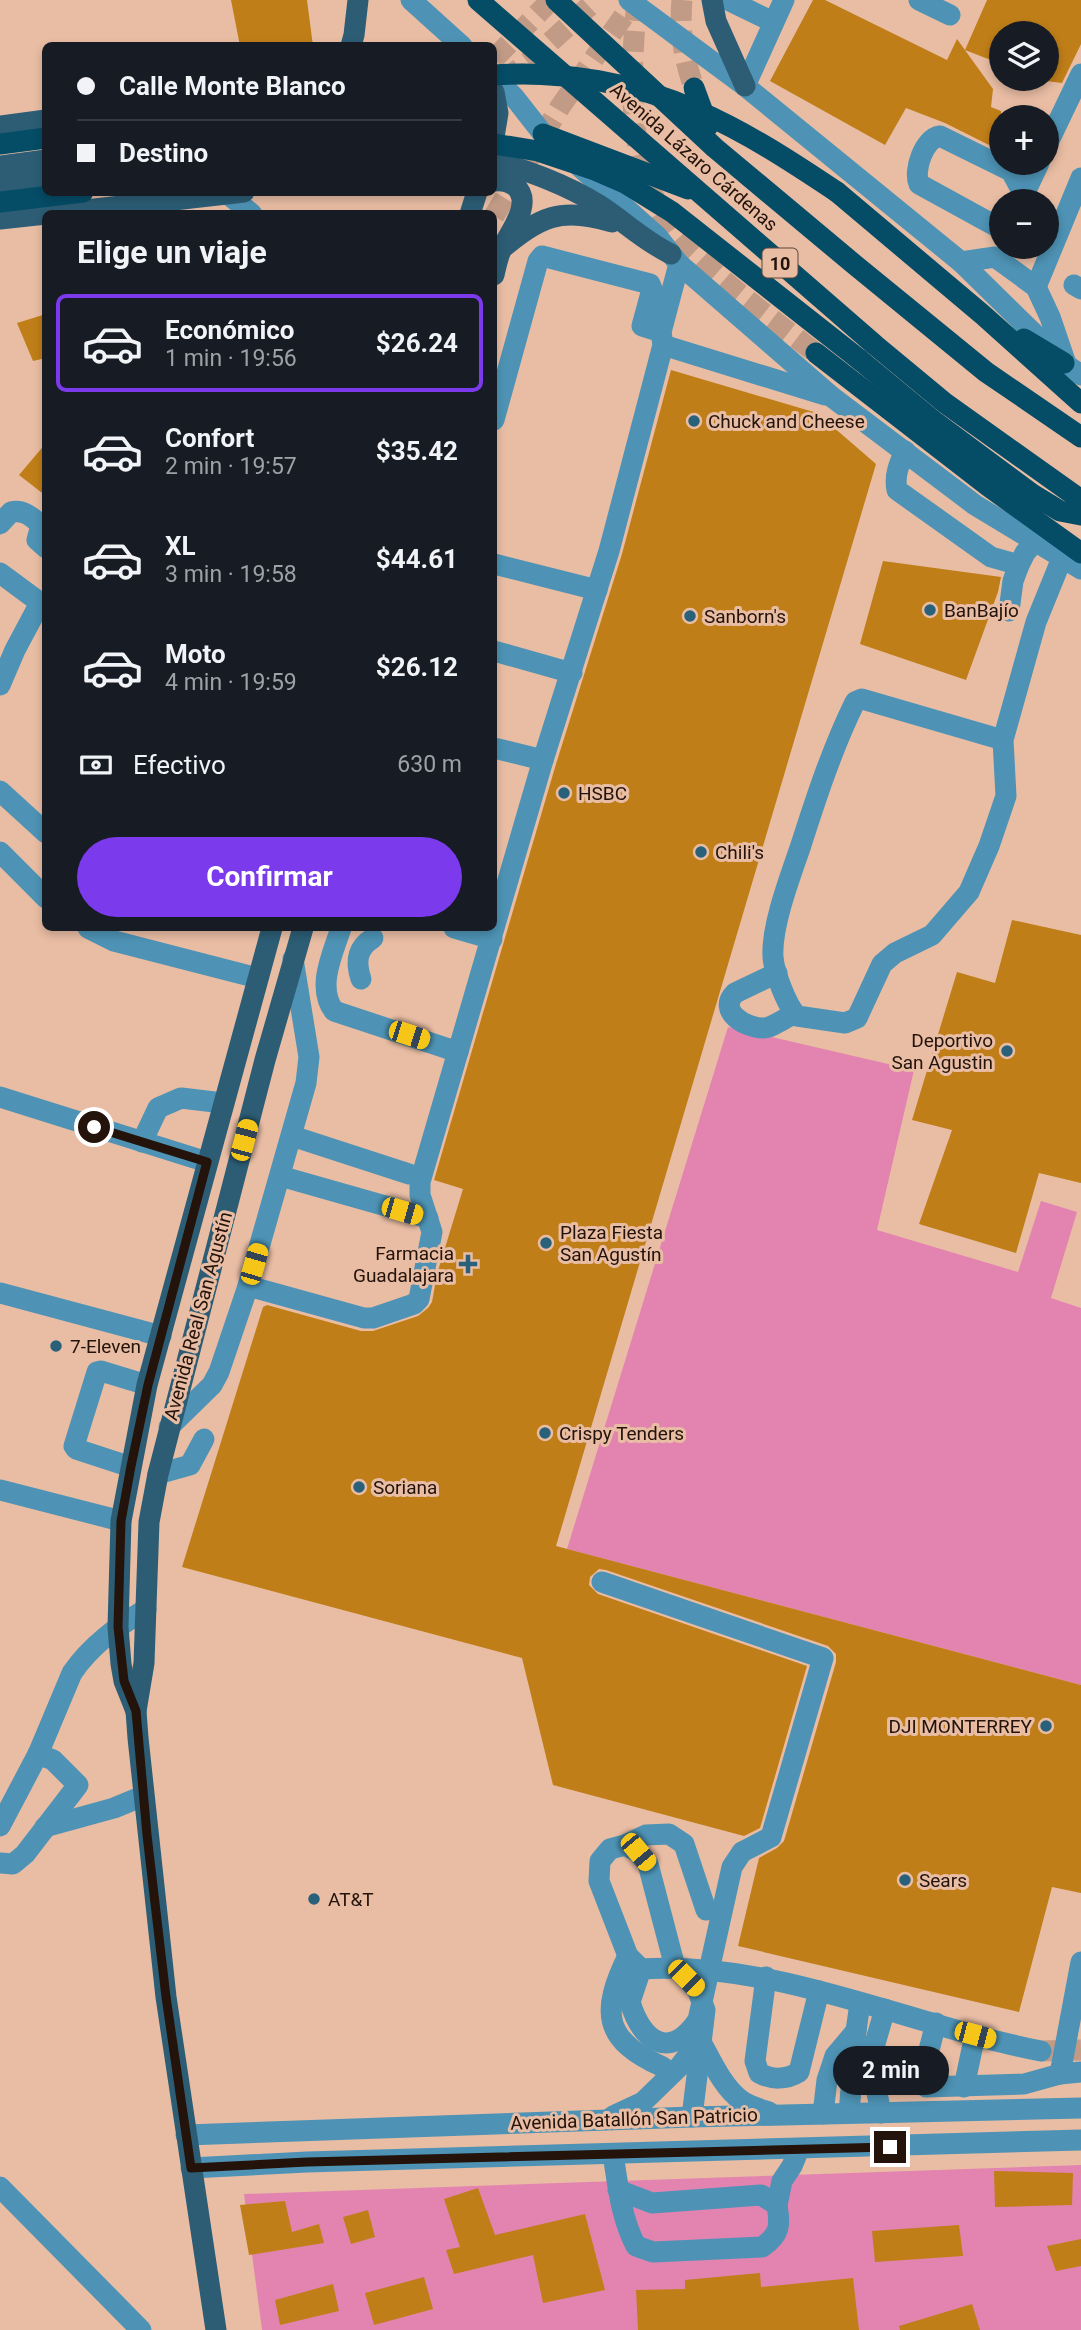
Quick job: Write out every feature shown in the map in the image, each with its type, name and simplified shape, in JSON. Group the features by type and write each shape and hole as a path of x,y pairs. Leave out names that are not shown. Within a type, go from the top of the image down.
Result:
{"highway":[{"name":"Avenida Lázaro Cárdenas","path":"478,0 945,403 1081,500"},
{"name":"Avenida Lázaro Cárdenas","path":"556,0 715,148 986,372 1081,438"},
{"path":"497,76 553,76 606,83 652,94 696,110 784,156 837,192 984,315 1081,403"},
{"path":"694,88 715,148"},
{"path":"543,134 700,193"},
{"path":"0,144 42,139"},
{"path":"497,144 538,151 595,170 625,183 682,219 935,422 1032,494 1060,511 1081,515"},
{"path":"0,202 50,196"},
{"path":"984,315 1071,368"},
{"path":"816,353 988,486 1072,555"}],"main road":[{"path":"352,42 358,0"},
{"path":"712,0 716,21 745,86"},
{"path":"0,126 42,121"},
{"path":"0,166 42,161"},
{"path":"497,162 548,178 599,205 649,244 675,259"},
{"path":"0,186 42,181"},
{"path":"497,184 503,181 510,183 518,190 522,199 516,223 500,250 497,262"},
{"path":"86,210 218,196"},
{"path":"0,219 42,215"},
{"path":"500,250 524,230 548,217 585,215 630,228"},
{"name":"Avenida Real San Agustín","path":"216,2330 166,1997 136,1711 124,1681 118,1627 121,1521 160,1336 271,931"},
{"name":"Avenida Real San Agustín","path":"136,1711 143,1680 149,1522 158,1474 302,931"}],"street":[{"path":"411,0 458,42"},
{"path":"629,0 745,86 961,262 1071,368"},
{"path":"728,0 773,22"},
{"path":"745,86 784,0"},
{"path":"919,0 950,16"},
{"path":"1059,120 1081,74"},
{"path":"497,79 543,134 657,236 675,259 832,397 975,505 1035,541 1072,555 1081,569"},
{"path":"989,222 919,184 917,171 927,143 935,136 940,136 1002,166 1011,171 1018,189"},
{"path":"1036,287 1072,226 1081,178"},
{"path":"961,262 989,253"},
{"path":"497,409 538,261 542,256 650,284 652,289 642,326 662,339 832,397"},
{"path":"497,905 500,884 572,673 609,551 662,339 675,259"},
{"path":"1007,259 1036,287 1071,368"},
{"path":"905,452 898,467 895,482 897,490 992,557 1019,565"},
{"path":"0,524 11,512 27,514 41,525 37,540 42,544"},
{"path":"1009,611 1013,581 1025,553 1035,541"},
{"path":"1003,740 860,699 855,702 835,744 785,892 773,947 776,973 794,1014 800,1018 845,1023 857,1018 882,964 895,953 932,935 969,892 989,846 1006,796 1003,740 1036,622 1072,555"},
{"path":"497,565 597,590"},
{"path":"0,573 42,604"},
{"path":"0,685 15,650 42,607"},
{"path":"497,652 572,673"},
{"path":"497,749 543,760"},
{"path":"0,791 42,830"},
{"path":"0,852 42,894"},
{"path":"94,931 114,941 258,978"},
{"path":"340,931 328,969 325,993 328,1004 334,1011 458,1052"},
{"path":"464,931 492,939"},
{"path":"248,1286 367,1318 414,1304 419,1299 432,1234 420,1195 420,1182 493,931"},
{"path":"361,979 357,967 359,951 373,937"},
{"path":"169,1427 212,1385 224,1357 248,1286 303,1099 309,1057 293,959"},
{"path":"776,973 735,993 728,1007 730,1014 749,1026 765,1029 794,1014"},
{"path":"0,1097 207,1162"},
{"path":"142,1142 158,1108 181,1098 223,1103"},
{"path":"292,1136 409,1174"},
{"path":"280,1176 428,1218"},
{"path":"0,1293 160,1336"},
{"path":"131,1466 74,1446 97,1372 102,1371 148,1385"},
{"path":"158,1474 191,1465 204,1439"},
{"path":"0,1490 121,1521"},
{"path":"602,1581 823,1658 771,1837 742,1852 732,1867 698,2020 689,2034 677,2041 662,2043 646,2035 636,2021 630,2002 634,1962 599,1881 600,1861 610,1849 646,1835 669,1834 684,1844 706,1910"},
{"path":"0,1826 38,1754 72,1673 93,1647 146,1609"},
{"path":"0,1863 13,1864 25,1854 78,1785 53,1760 38,1754"},
{"path":"45,1827 114,1808 143,1796"},
{"path":"625,1845 638,1852 648,1864 675,1967 697,1989 705,2010 692,2117"},
{"path":"634,1962 766,1977 860,2003 883,2016 936,2023 1041,2051"},
{"path":"634,1962 615,1982 610,2001 611,2019 617,2035 626,2046 663,2067"},
{"path":"936,2023 922,2082 926,2087 1024,2084 1071,2073 1081,1962"},
{"path":"766,1977 755,2061 759,2073 768,2078 789,2077 799,2071 819,1991"},
{"path":"836,2114 860,2003"},
{"path":"881,2113 875,2083 874,2047 883,2016"},
{"path":"964,2087 975,2035"},
{"path":"700,2040 726,2084 744,2102 768,2115"},
{"path":"627,2119 659,2109 686,2074 700,2040"},
{"path":"605,2120 643,2102 680,2066 700,2040"},
{"name":"Avenida Batallón San Patricio","path":"186,2135 692,2117 1081,2108"},
{"name":"Avenida Batallón San Patricio","path":"191,2168 307,2162 1081,2140"},
{"path":"613,2154 628,2232 636,2246 653,2252 762,2247 773,2239 780,2224 778,2204 782,2181 799,2149"},
{"path":"0,2187 141,2330"},
{"path":"618,2190 652,2203 761,2195 778,2204"}],"shaded area":[{"path":"728,1027 914,1070 877,1230 1018,1272 1041,1201 1077,1212 1051,1298 1081,1308 1081,1685 567,1549"},
{"path":"1081,2165 1081,2330 262,2330 244,2194"}],"building":[{"path":"231,0 307,0 312,42 239,42"},
{"path":"813,0 825,0 947,60 957,39 989,83 989,91 993,91 991,105 989,105 989,145 945,123 906,108 885,145 770,81"},
{"path":"987,0 1081,0 1081,44 1062,83 1059,83 1059,21 989,21 989,59 965,50"},
{"path":"42,315 42,359 33,361 17,323"},
{"name":"Plaza Fiesta San Agustín","path":"671,370 817,413 876,464 556,1546 1081,1685 1081,1893 1052,1887 1019,2012 738,1946 759,1858 784,1841 836,1662 836,1654 828,1646 606,1570 599,1569 590,1577 589,1585 598,1594 807,1666 760,1828 744,1836 553,1785 522,1658 182,1567 263,1307 267,1305 361,1331 373,1331 418,1316 432,1302 437,1274 463,1189 434,1180 556,764 622,554"},
{"path":"42,448 42,493 19,475"},
{"name":"BanBajío","path":"883,561 1001,577 966,680 860,644"},
{"name":"Deportivo San Agustin","path":"1012,920 1081,935 1081,1183 1039,1173 1016,1253 919,1224 952,1130 912,1120 957,972 995,983"},
{"path":"994,2171 1073,2173 1072,2205 995,2207"},
{"path":"478,2188 495,2235 585,2214 605,2290 543,2303 533,2255 454,2274 446,2250 460,2247 444,2199"},
{"path":"285,2201 292,2232 319,2224 324,2243 249,2255 240,2205"},
{"path":"368,2210 375,2237 351,2244 343,2217"},
{"path":"959,2225 963,2256 875,2262 872,2231"},
{"path":"1081,2239 1081,2266 1056,2271 1047,2246"},
{"path":"760,2273 761,2287 853,2278 859,2330 638,2330 636,2290 685,2289 685,2280"},
{"path":"424,2277 433,2309 374,2325 365,2293"},
{"path":"333,2284 339,2311 280,2325 275,2300"},
{"path":"972,2304 980,2330 900,2330 899,2326"}],"tunnel":[{"path":"497,56 551,0"},
{"path":"503,81 532,59 596,0"},
{"path":"497,211 560,107 635,0"},
{"path":"637,0 633,59 634,118 645,175 656,202 674,232 700,259 742,296 816,353"},
{"path":"682,0 683,44 694,88"},
{"path":"1041,2051 1081,2050"}],"place":[{"name":"Chuck and Cheese","path":"694,421"},
{"name":"BanBajío","path":"930,610"},
{"name":"Sanborn's","path":"690,616"},
{"name":"HSBC","path":"564,793"},
{"name":"Chili's","path":"701,852"},
{"name":"Deportivo San Agustin","path":"1007,1051"},
{"name":"Plaza Fiesta San Agustín","path":"546,1243"},
{"name":"Farmacia Guadalajara","path":"468,1264"},
{"name":"7-Eleven","path":"56,1346"},
{"name":"Crispy Tenders","path":"545,1433"},
{"name":"Soriana","path":"359,1487"},
{"name":"DJI MONTERREY","path":"1046,1726"},
{"name":"Sears","path":"905,1880"},
{"name":"AT&T","path":"314,1899"}],"route":[{"path":"94,1127 207,1162 148,1385 131,1466 121,1521 118,1627 124,1681 136,1711 166,1997 191,2168 307,2162 890,2147"}]}
